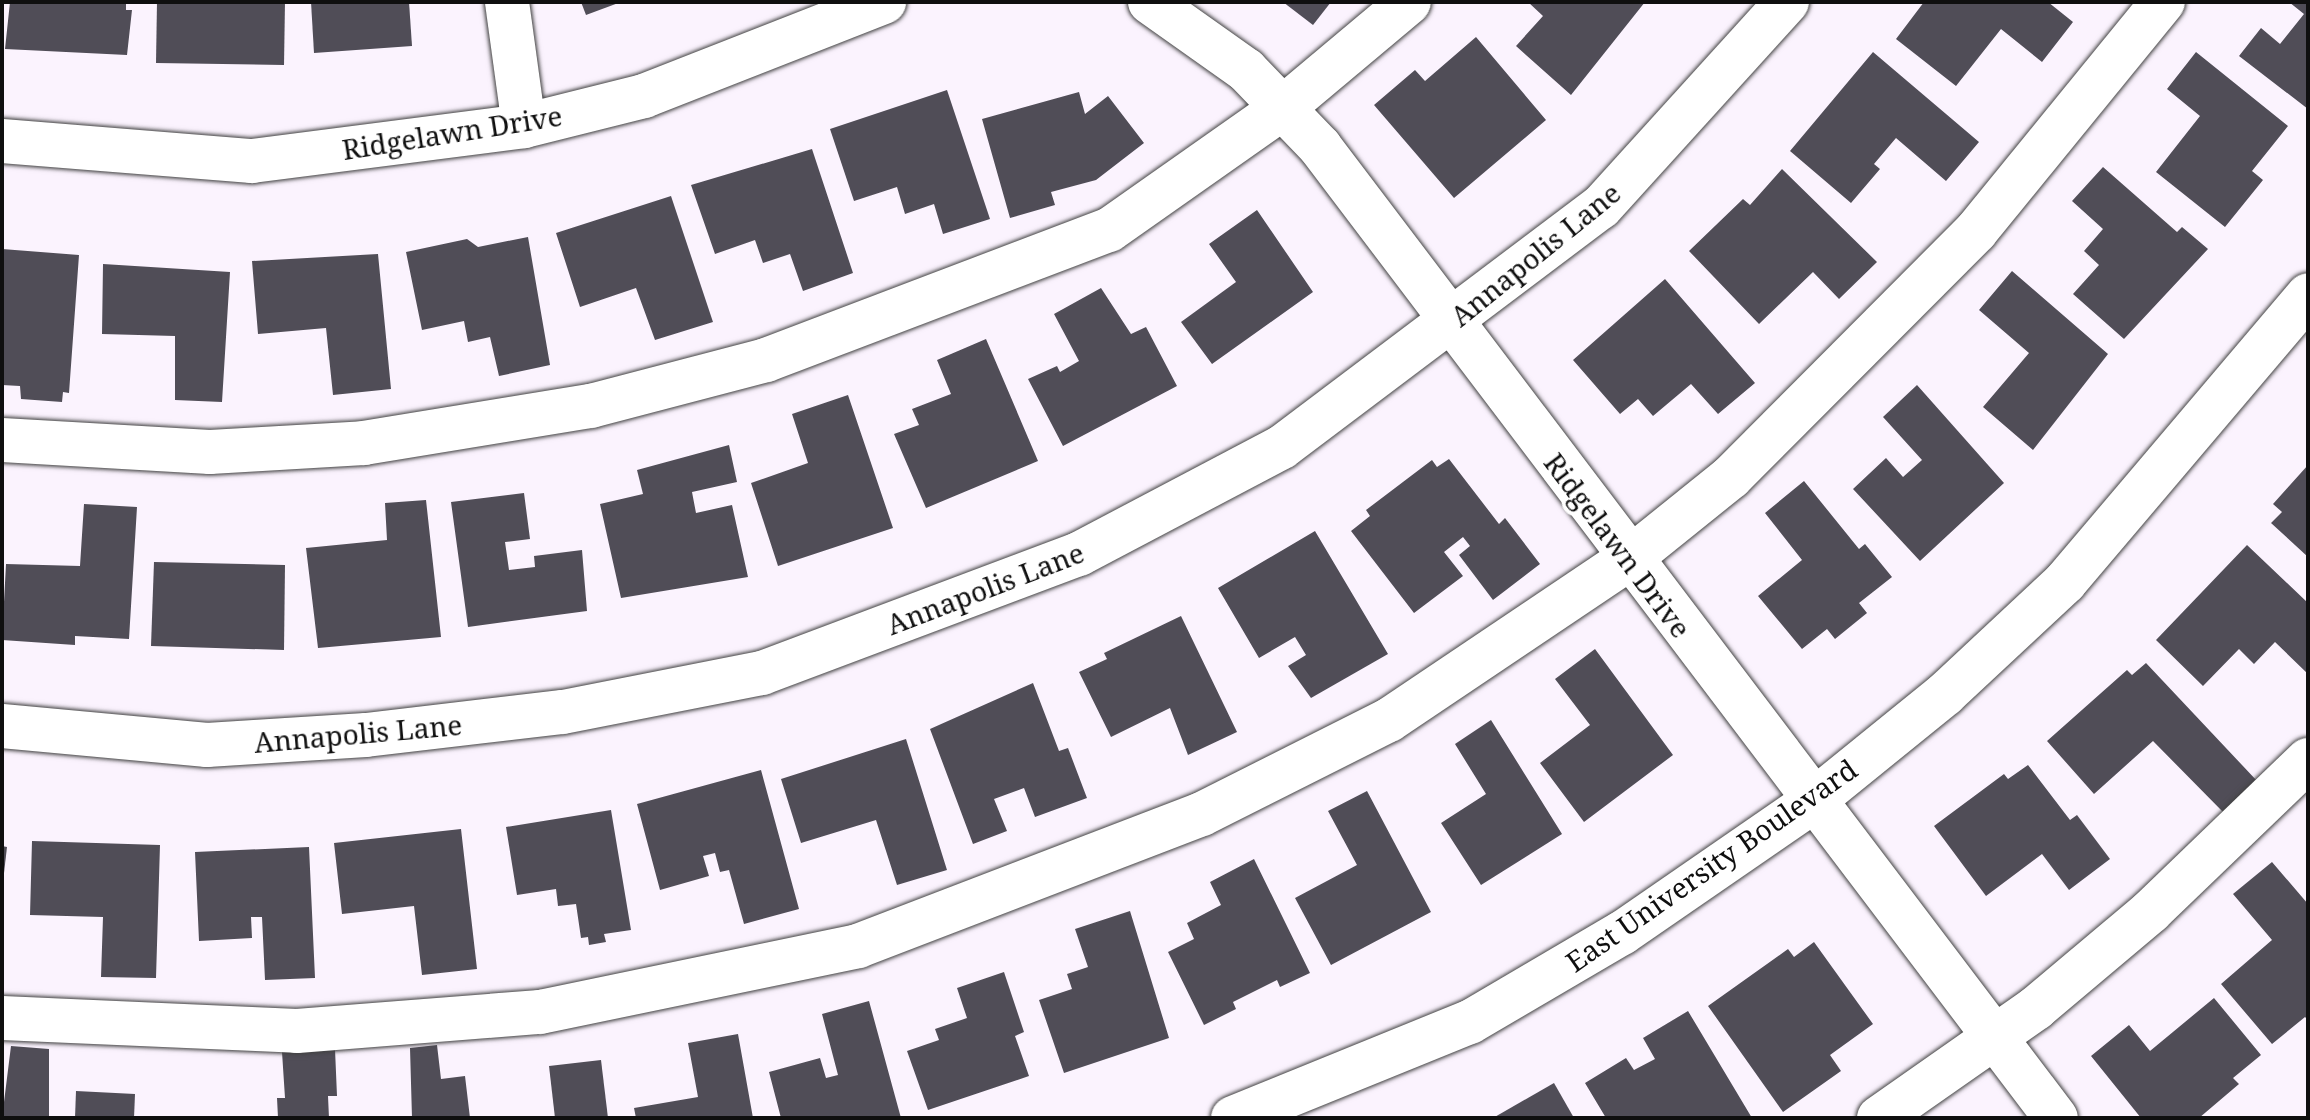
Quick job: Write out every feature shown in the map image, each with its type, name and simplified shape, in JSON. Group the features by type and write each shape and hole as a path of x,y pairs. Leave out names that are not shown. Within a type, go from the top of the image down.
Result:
{"street":[{"path":"507,2 524,126"},
{"name":"Ridgelawn Drive","path":"2,141 252,161 524,126 657,92 884,2"},
{"name":"Ridgelawn Drive","path":"1150,2 1246,70 1284,107 2056,1118"},
{"path":"2,440 225,451 364,443 591,406 766,360 1109,230 1284,107 1409,2"},
{"name":"Annapolis Lane","path":"2,726 207,745 366,735 563,712 762,673 1079,554 1282,447 1450,324 1601,207 1787,2"},
{"path":"2,1018 297,1031 437,1023 540,1012 858,946 1202,814 1322,757 1389,720 1629,559 1731,477 1976,231 2163,2"},
{"name":"East University Boulevard","path":"1233,1118 1470,1022 1622,933 1813,801 1945,694 2065,582 2308,295"},
{"path":"1879,1118 1995,1040 2151,911 2308,760"}],"building":[{"path":"10,2 126,2 126,10 132,10 127,55 5,49"},
{"path":"157,2 285,2 284,65 156,63"},
{"path":"311,2 409,2 412,46 314,53"},
{"path":"581,2 621,2 586,15"},
{"path":"1283,2 1331,2 1313,25"},
{"path":"1528,2 1645,2 1571,95 1516,46 1543,16"},
{"path":"1924,2 2048,2 2073,22 2042,62 2001,29 1956,86 1896,39"},
{"path":"2289,2 2308,2 2308,109 2239,56 2261,28 2280,44 2304,14"},
{"path":"1476,37 1546,120 1454,198 1374,105 1415,70 1425,81"},
{"path":"1873,52 1979,142 1946,181 1896,138 1874,164 1880,169 1851,203 1790,151"},
{"path":"2196,52 2288,126 2252,171 2263,180 2225,227 2156,172 2200,116 2167,89"},
{"path":"947,90 990,219 943,234 934,204 905,214 897,187 854,201 830,129"},
{"path":"1079,92 1085,114 1108,96 1144,143 1096,180 1051,192 1055,205 1010,218 982,119"},
{"path":"812,149 853,273 803,291 790,254 763,263 755,240 715,254 691,185"},
{"path":"2103,167 2177,232 2182,227 2208,249 2124,339 2073,294 2099,265 2084,251 2103,229 2072,201"},
{"path":"1782,169 1877,262 1839,299 1813,272 1759,324 1689,251 1743,199 1750,205"},
{"path":"671,196 713,322 655,340 636,288 580,307 556,233"},
{"path":"1257,210 1313,292 1212,364 1181,322 1236,282 1209,244"},
{"path":"528,237 550,365 499,376 490,337 468,342 464,321 422,330 406,252 467,239 478,247"},
{"path":"2,249 79,255 69,393 63,392 62,402 21,399 20,386 2,385"},
{"path":"378,254 391,389 333,395 326,328 258,334 252,261"},
{"path":"103,264 230,272 222,402 175,400 175,336 102,334"},
{"path":"2012,271 2108,354 2033,450 1983,407 2029,353 1979,310"},
{"path":"1665,279 1755,383 1718,414 1691,384 1653,416 1638,399 1620,414 1573,360"},
{"path":"1101,288 1131,334 1146,327 1177,386 1063,446 1028,379 1057,366 1060,372 1079,361 1054,314"},
{"path":"986,339 1038,461 926,508 894,434 919,425 912,409 951,394 937,360"},
{"path":"1917,385 2004,483 1920,561 1853,489 1886,458 1903,477 1922,460 1883,417"},
{"path":"848,395 893,528 778,566 751,483 808,463 792,414"},
{"path":"729,445 737,482 692,492 696,513 732,505 748,577 621,598 600,504 643,494 637,470"},
{"path":"1449,459 1499,524 1505,518 1540,564 1493,600 1459,555 1470,546 1463,537 1444,552 1463,576 1414,613 1351,531 1370,516 1366,510 1432,460 1437,467"},
{"path":"2308,465 2308,557 2271,523 2282,512 2273,504"},
{"path":"1804,481 1859,549 1865,544 1892,577 1859,603 1867,613 1835,639 1827,629 1802,649 1758,596 1802,560 1765,513"},
{"path":"524,493 530,539 505,542 509,570 535,567 534,556 582,550 587,611 468,627 451,502"},
{"path":"426,500 441,637 318,648 306,548 387,540 385,503"},
{"path":"84,504 137,507 129,639 75,636 75,645 2,640 6,564 80,566"},
{"path":"1315,531 1388,654 1311,698 1288,666 1306,655 1295,637 1259,658 1218,588"},
{"path":"2247,545 2308,603 2308,674 2275,642 2254,664 2239,649 2203,686 2156,640"},
{"path":"154,562 285,565 284,650 151,646"},
{"path":"1181,616 1237,732 1188,755 1170,708 1111,737 1079,672 1107,659 1104,653"},
{"path":"1595,649 1673,755 1584,822 1540,763 1590,725 1555,679"},
{"path":"2146,663 2258,782 2224,813 2153,741 2094,794 2047,741 2127,670 2132,675"},
{"path":"1033,683 1059,751 1068,748 1087,798 1035,817 1024,788 994,799 1007,831 973,844 930,729"},
{"path":"1491,720 1562,834 1481,885 1441,823 1486,794 1455,744"},
{"path":"906,739 947,870 897,885 876,820 801,843 781,779"},
{"path":"2028,765 2070,820 2077,815 2110,859 2069,890 2042,854 1986,896 1934,826 2004,774 2008,779"},
{"path":"761,770 799,909 744,924 729,870 720,872 715,853 703,856 709,876 660,890 637,804"},
{"path":"1367,791 1431,912 1331,965 1295,898 1357,865 1328,811"},
{"path":"611,810 631,930 604,934 606,942 589,945 588,937 581,938 576,904 558,906 556,889 517,895 506,827"},
{"path":"461,829 477,969 422,975 414,906 342,914 334,843"},
{"path":"32,841 160,845 156,978 101,977 103,917 30,915"},
{"path":"2,846 7,847 4,873 2,873"},
{"path":"309,847 315,978 265,980 262,917 251,917 252,938 199,941 195,852"},
{"path":"1254,859 1310,973 1280,987 1277,980 1233,1002 1236,1009 1204,1025 1168,952 1194,939 1187,923 1221,905 1210,882"},
{"path":"2272,862 2308,904 2308,1020 2305,1017 2272,1044 2221,984 2272,940 2233,894"},
{"path":"1130,911 1169,1038 1064,1073 1039,1000 1072,989 1067,974 1088,967 1075,929"},
{"path":"1814,942 1873,1024 1830,1055 1841,1071 1783,1112 1708,1006 1788,949 1794,957"},
{"path":"1004,972 1024,1032 1015,1036 1029,1076 928,1110 907,1051 939,1040 935,1029 967,1018 957,988"},
{"path":"2214,998 2261,1055 2233,1078 2239,1084 2199,1118 2141,1118 2091,1056 2129,1025 2150,1051"},
{"path":"869,1001 901,1118 781,1118 769,1072 820,1058 826,1078 838,1075 822,1014"},
{"path":"1688,1011 1752,1118 1606,1118 1585,1083 1626,1058 1634,1070 1655,1059 1643,1038"},
{"path":"738,1034 753,1118 636,1118 634,1108 698,1097 688,1043"},
{"path":"437,1045 441,1079 465,1076 470,1118 412,1118 410,1048"},
{"path":"11,1046 49,1049 49,1118 2,1118"},
{"path":"335,1049 337,1096 328,1096 329,1118 278,1118 277,1098 285,1098 282,1052"},
{"path":"601,1060 608,1118 555,1118 549,1066"},
{"path":"1554,1083 1574,1118 1493,1118"},
{"path":"76,1091 135,1094 134,1118 75,1118"}]}
